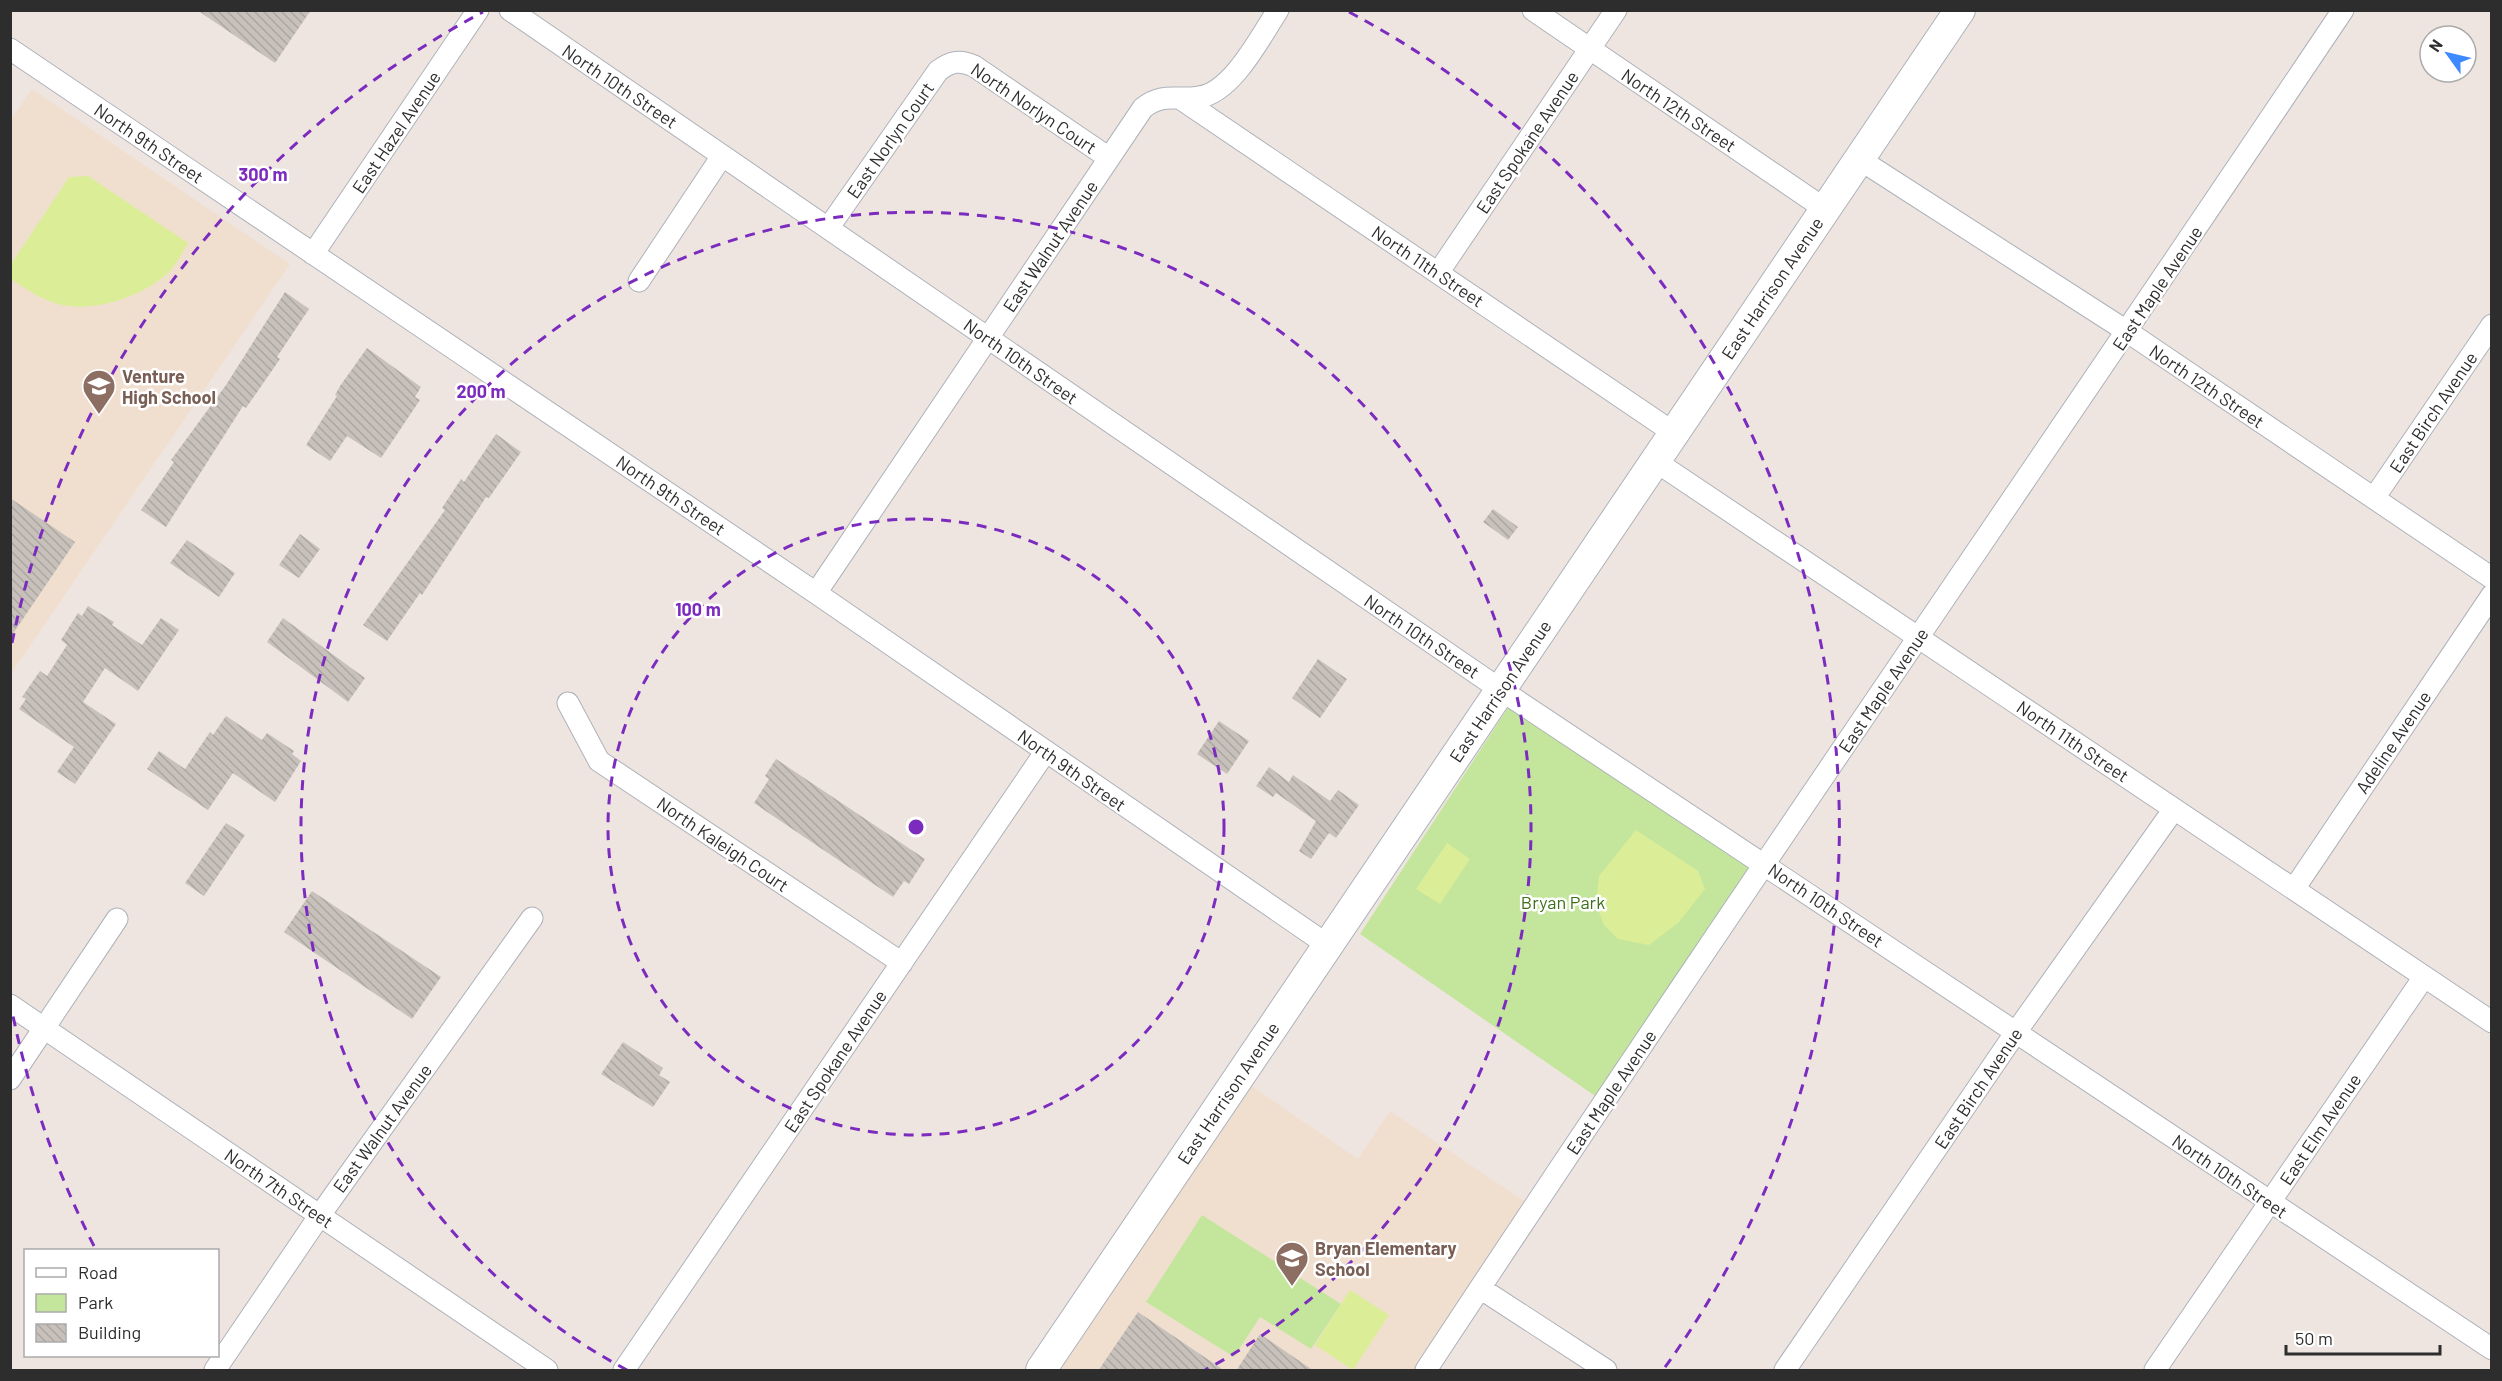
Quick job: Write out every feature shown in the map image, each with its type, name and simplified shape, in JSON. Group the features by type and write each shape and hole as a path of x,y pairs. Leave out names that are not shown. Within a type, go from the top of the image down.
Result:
{"street":[{"name":"East Hazel Avenue","path":"313,254 478,10"},
{"name":"North 10th Street","path":"510,10 1501,690 2492,1349"},
{"name":"East Walnut Avenue","path":"816,593 1143,108 1161,97 1181,99 1209,95 1225,85 1278,10"},
{"name":"North 12th Street","path":"1533,10 1825,210"},
{"name":"East Spokane Avenue","path":"1438,273 1616,10"},
{"name":"East Harrison Avenue","path":"1041,1371 1960,10"},
{"name":"East Maple Avenue","path":"1426,1371 1764,864 2128,332 2343,10"},
{"name":"North 9th Street","path":"10,49 816,593 1329,946"},
{"name":"North Norlyn Court","path":"958,62 974,66 1109,158"},
{"name":"East Norlyn Court","path":"829,227 938,71 948,64 958,62"},
{"name":"North 11th Street","path":"1181,99 1674,433"},
{"path":"639,281 722,156"},
{"name":"North 12th Street","path":"1859,159 2128,332 2492,578"},
{"name":"East Birch Avenue","path":"2374,498 2492,325"},
{"name":"North 11th Street","path":"1655,461 2492,1022"},
{"name":"Adeline Avenue","path":"2294,889 2492,595"},
{"name":"North Kaleigh Court","path":"568,703 599,761 902,963"},
{"name":"East Spokane Avenue","path":"624,1371 1046,751"},
{"name":"East Birch Avenue","path":"1785,1371 2016,1032 2174,809"},
{"name":"East Walnut Avenue","path":"215,1371 320,1215 532,918"},
{"path":"10,1079 117,919"},
{"name":"East Elm Avenue","path":"2155,1371 2424,976"},
{"name":"North 7th Street","path":"10,1005 547,1371"},
{"path":"1480,1287 1606,1371"}],"shaded area":[{"name":"Venture High School","path":"32,89 290,264 11,674 10,121"},
{"name":"Bryan Elementary School","path":"1250,1085 1358,1159 1390,1111 1527,1203 1415,1370 1055,1370"}],"green space":[{"path":"88,176 188,243 167,274 134,294 95,306 61,305 38,296 11,279 11,264 69,177"},
{"name":"Bryan Park","path":"1513,700 1764,864 1604,1102 1360,934"},
{"path":"1636,830 1698,871 1705,889 1678,923 1649,945 1618,939 1604,925 1596,904 1599,876"},
{"path":"1447,843 1470,859 1440,904 1416,889"},
{"path":"1202,1215 1341,1304 1311,1349 1260,1317 1234,1357 1146,1302"},
{"path":"1350,1290 1389,1315 1353,1370 1315,1345"}],"building":[{"path":"197,10 311,10 275,63"},
{"path":"285,292 309,309 277,357 280,359 246,408 243,406 166,527 141,510 174,462 171,460 226,385"},
{"path":"367,348 421,387 415,397 420,400 381,458 347,436 330,461 306,445 337,396 335,395 340,386"},
{"path":"496,434 521,452 489,498 486,497 422,595 420,593 387,641 363,625 445,510 442,508 461,479 464,482"},
{"path":"10,498 75,542 10,638"},
{"path":"1493,509 1518,527 1508,540 1483,522"},
{"path":"300,534 320,549 299,578 279,565"},
{"path":"187,540 235,573 219,597 170,563"},
{"path":"88,606 114,622 112,625 142,645 161,618 179,630 138,691 105,668 83,702 116,724 75,784 57,772 74,747 19,709 26,699 22,697 40,671 47,676 67,645 61,640 78,613 82,616"},
{"path":"283,618 365,678 348,702 267,642"},
{"path":"1318,659 1347,679 1320,718 1292,698"},
{"path":"226,716 262,740 267,733 294,751 292,754 301,761 275,802 233,773 208,810 147,769 159,751 185,769 210,732 213,735"},
{"path":"1219,721 1249,741 1227,774 1197,754"},
{"path":"776,759 925,859 909,884 904,881 893,897 754,803 769,779 765,776"},
{"path":"1269,767 1289,782 1293,775 1330,801 1338,790 1359,805 1336,838 1329,833 1311,859 1299,851 1316,821 1276,793 1273,797 1256,786"},
{"path":"226,823 245,835 204,896 185,883"},
{"path":"312,891 441,977 412,1019 284,932"},
{"path":"623,1042 663,1068 659,1075 670,1082 653,1107 601,1074"},
{"path":"1138,1312 1225,1371 1098,1371"},
{"path":"1260,1334 1314,1371 1236,1371"}],"place":[{"name":"Venture High School","path":"99,415"},
{"name":"Bryan Elementary School","path":"1292,1287"}]}
